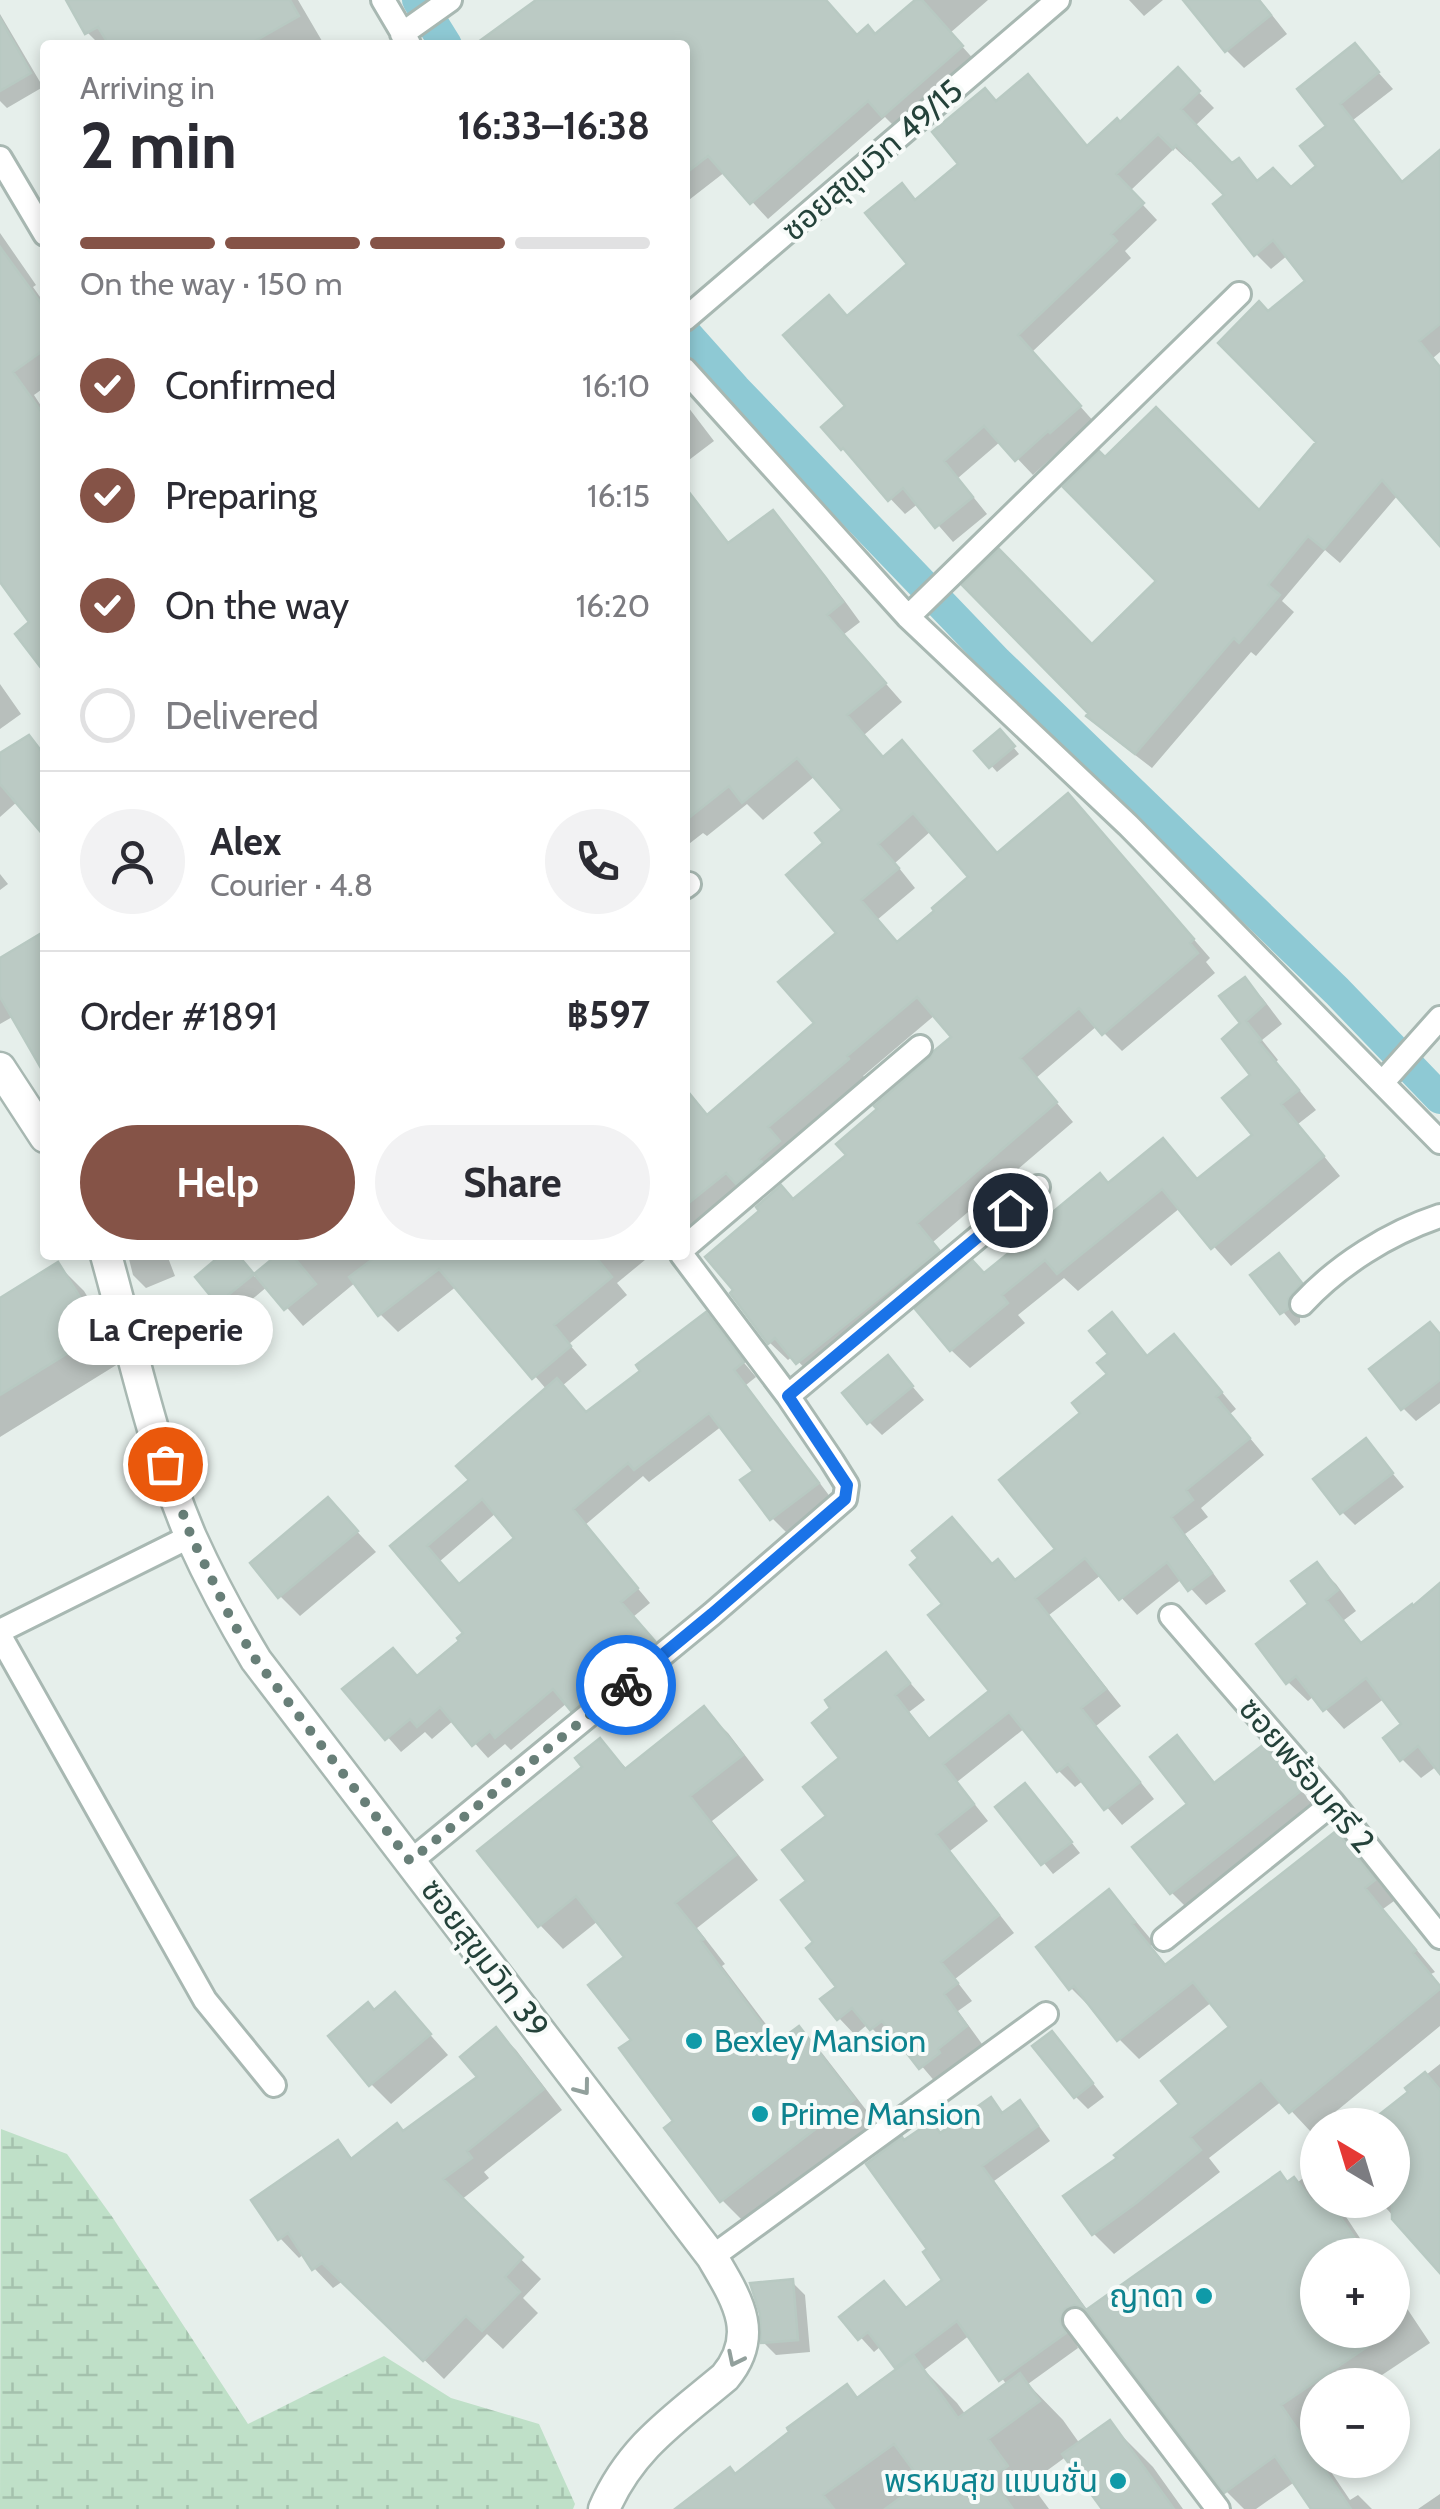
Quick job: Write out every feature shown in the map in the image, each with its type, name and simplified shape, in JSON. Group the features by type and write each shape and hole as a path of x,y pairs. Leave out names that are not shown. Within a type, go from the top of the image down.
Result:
{"street":[{"path":"382,0 406,39 447,2"},
{"name":"ซอยสุขุมวิท 49/15","path":"690,315 1058,0"},
{"path":"0,158 40,226"},
{"path":"908,617 1239,294"},
{"path":"690,376 908,617 1128,825 1440,1142"},
{"path":"1382,1083 1440,1018"},
{"path":"690,1243 920,1047"},
{"path":"0,1068 40,1130"},
{"path":"788,1396 1038,1187"},
{"path":"1302,1304 1320,1284 1392,1235 1440,1216"},
{"name":"ซอยสุขุมวิท 39","path":"107,1260 157,1438 191,1536 232,1621 256,1660 712,2257 738,2303 744,2335 737,2363 639,2450 615,2484 604,2509"},
{"path":"410,1861 712,1614 845,1499 847,1485 788,1396 686,1260"},
{"path":"191,1536 0,1634 205,2000 274,2085"},
{"name":"ซอยพร้อมศรี 2","path":"1171,1616 1333,1803 1440,1936"},
{"path":"1164,1940 1333,1803"},
{"path":"712,2257 1046,2014"},
{"path":"1075,2320 1218,2509"}],"green space":[{"path":"1,2129 67,2154 248,2424 384,2356 451,2398 539,2424 575,2504 573,2509 0,2509"}],"building":[{"path":"66,0 290,0 299,16 257,40 106,40 98,27 85,34"},
{"path":"536,0 826,0 857,35 868,25 875,34 915,0 922,0 963,46 882,117 868,101 750,204 708,156 690,170 690,40 481,40"},
{"path":"1183,0 1259,0 1271,15 1225,52"},
{"path":"0,18 31,73 0,91"},
{"path":"1355,43 1379,72 1340,104 1402,182 1440,150 1440,324 1419,341 1440,367 1440,546 1382,480 1324,549 1308,536 1268,585 1280,595 1239,643 1234,638 1135,754 1086,716 1088,713 962,585 999,549 1092,644 1156,581 1063,487 1099,451 1105,457 1156,407 1259,510 1316,442 1218,343 1259,301 1268,311 1305,281 1273,240 1254,256 1213,204 1224,195 1176,145 1173,149 1158,134 1116,174 1144,203 1111,234 1117,241 1018,335 1081,406 1015,461 984,426 944,461 973,497 935,528 903,488 888,501 821,427 845,406 783,335 829,295 847,316 907,264 865,213 902,183 915,200 958,164 932,132 985,88 996,101 1028,74 1087,146 1117,118 1120,122 1178,67 1200,91 1181,109 1232,163 1239,158 1257,181 1273,168 1291,187 1316,166 1300,146 1326,126 1297,89"},
{"path":"0,247 40,302 40,353 13,372 40,410 40,666 15,634 29,622 0,582"},
{"path":"690,494 728,543 773,510 826,578 843,602 827,615 886,683 847,715 883,757 902,740 997,853 1068,793 1194,939 1190,943 1198,953 1102,1035 1079,1008 1020,1058 1057,1102 917,1223 939,1250 796,1364 775,1338 768,1344 730,1293 733,1290 705,1257 759,1211 756,1207 781,1185 793,1199 846,1155 836,1144 951,1037 917,997 768,1127 780,1141 759,1159 762,1162 736,1184 726,1173 690,1202 690,1094 707,1115 814,1023 778,982 836,933 786,875 823,843 815,833 842,810 797,758 742,803 729,786 690,817","holes":["913,813 968,877 932,908 934,911 897,942 861,900 899,868 878,844"]},
{"path":"1000,729 1015,746 989,768 974,751"},
{"path":"29,735 40,749 40,831 0,784 0,753"},
{"path":"40,934 40,1066 0,997 0,958"},
{"path":"1245,977 1265,1004 1246,1021 1299,1090 1281,1104 1324,1156 1211,1249 1162,1189 1057,1274 1045,1260 1002,1295 1008,1303 950,1351 915,1309 973,1261 984,1273 1100,1173 1108,1183 1163,1138 1197,1179 1252,1135 1222,1098 1250,1075 1222,1039 1240,1023 1219,996"},
{"path":"1279,1253 1302,1283 1288,1299 1288,1309 1280,1314 1250,1275"},
{"path":"215,1260 242,1260 254,1274 217,1304 195,1277"},
{"path":"271,1260 296,1260 316,1284 284,1310 254,1274"},
{"path":"371,1260 598,1260 612,1277 554,1325 571,1346 532,1379 439,1269 378,1316 349,1277"},
{"path":"58,1262 102,1332 0,1395 0,1298"},
{"path":"706,1312 744,1362 734,1370 819,1483 770,1520 740,1480 753,1471 709,1413 634,1470 628,1463 573,1509 638,1588 621,1602 655,1641 571,1711 553,1689 495,1738 490,1731 472,1746 440,1707 417,1727 410,1719 385,1740 342,1689 393,1648 417,1676 459,1641 457,1638 463,1633 390,1546 469,1480 456,1466 557,1378 586,1412 640,1371 636,1365","holes":["482,1499 514,1538 459,1584 427,1546"]},
{"path":"1112,1312 1147,1356 1174,1334 1222,1392 1216,1397 1250,1438 1186,1490 1193,1500 1171,1517 1212,1573 1188,1591 1167,1562 1119,1600 1085,1558 1035,1598 1106,1689 1081,1708 1140,1782 1104,1810 1068,1764 1057,1772 1009,1712 943,1764 974,1804 936,1834 999,1915 941,1962 958,1983 944,1994 967,2026 919,2069 882,2021 870,2030 852,2008 837,2020 820,1999 836,1987 806,1948 813,1942 781,1900 806,1881 782,1850 826,1816 803,1787 839,1758 812,1723 830,1708 825,1700 886,1652 910,1683 895,1695 929,1739 989,1691 928,1615 942,1604 910,1565 918,1558 912,1551 952,1517 992,1564 998,1559 1015,1580 1055,1549 999,1480 1080,1413 1072,1403 1107,1374 1097,1363 1108,1354 1089,1331"},
{"path":"1430,1322 1440,1334 1440,1380 1401,1410 1369,1369"},
{"path":"888,1355 913,1386 867,1424 842,1393"},
{"path":"1366,1438 1393,1473 1340,1514 1313,1479"},
{"path":"328,1497 358,1531 278,1598 250,1563"},
{"path":"1317,1562 1338,1590 1326,1600 1361,1643 1440,1583 1440,1774 1418,1746 1400,1761 1383,1738 1401,1724 1366,1678 1323,1711 1296,1676 1286,1684 1256,1644 1308,1604 1291,1581"},
{"path":"704,1706 743,1755 690,1796 736,1855 675,1903 776,2043 799,2026 855,2099 720,2202 664,2128 673,2121 619,2048 631,2040 588,1985 624,1957 576,1896 538,1927 477,1851 582,1767 575,1758 600,1738 625,1769"},
{"path":"1177,1735 1214,1783 1263,1745 1302,1790 1170,1894 1132,1847 1187,1804 1150,1757"},
{"path":"1025,1783 1072,1842 1041,1865 995,1807"},
{"path":"1336,1831 1375,1880 1365,1888 1416,1950 1413,1953 1440,1989 1289,2113 1261,2080 1190,2137 1201,2150 1092,2235 1063,2196 1117,2158 1114,2155 1179,2104 1161,2081 1229,2027 1193,1982 1117,2041 1074,1986 1069,1990 1036,1947 1109,1889 1165,1965"},
{"path":"395,1992 431,2034 369,2086 328,2036 368,2002 374,2010"},
{"path":"496,2027 544,2089 467,2151 472,2158 443,2179 523,2257 505,2277 520,2292 482,2331 466,2316 423,2361 322,2263 312,2270 288,2233 278,2240 251,2200 338,2140 351,2159 397,2123 403,2131 477,2077 460,2057"},
{"path":"1052,2031 1093,2083 1074,2098 1032,2046"},
{"path":"1425,2072 1440,2090 1440,2273 1392,2219 1410,2218 1410,2108 1388,2108 1408,2092 1405,2088"},
{"path":"991,2097 1002,2113 1020,2100 1038,2126 982,2166 1085,2309 1074,2305 1065,2309 1060,2321 1066,2333 999,2381 957,2321 895,2368 868,2332 858,2340 839,2317 884,2281 906,2308 942,2280 923,2252 927,2249 866,2164 932,2121 940,2133"},
{"path":"1280,2172 1287,2182 1294,2177 1300,2185 1300,2218 1341,2218 1355,2238 1300,2238 1300,2348 1365,2348 1336,2368 1300,2368 1300,2392 1281,2405 1300,2433 1300,2478 1330,2478 1351,2509 1311,2509 1275,2456 1224,2493 1086,2310"},
{"path":"793,2279 798,2340 761,2343 760,2314 750,2283"},
{"path":"914,2356 958,2418 1020,2373 1040,2401 988,2439 1008,2466 991,2478 1013,2509 885,2509 922,2482 894,2444 823,2495 834,2509 675,2509 730,2467 735,2474 789,2432 787,2428 847,2384 857,2398"},
{"name":"พรหมสุข แมนชั่น","path":"1110,2420 1174,2509 1102,2509 1062,2454"}],"waterway":[{"path":"418,0 443,40"},
{"path":"690,339 997,662 1337,991 1440,1098"}],"way so far":[{"path":"165,1464 191,1536 232,1621 256,1660 410,1861 626,1685"}],"place":[{"name":"La Creperie","path":"165,1464"},
{"name":"Bexley Mansion","path":"694,2041"},
{"name":"Prime Mansion","path":"760,2114"},
{"name":"ญาดา","path":"1204,2296"},
{"name":"พรหมสุข แมนชั่น","path":"1118,2481"}],"route":[{"path":"626,1685 845,1499 847,1485 788,1396 1010,1210"}]}
